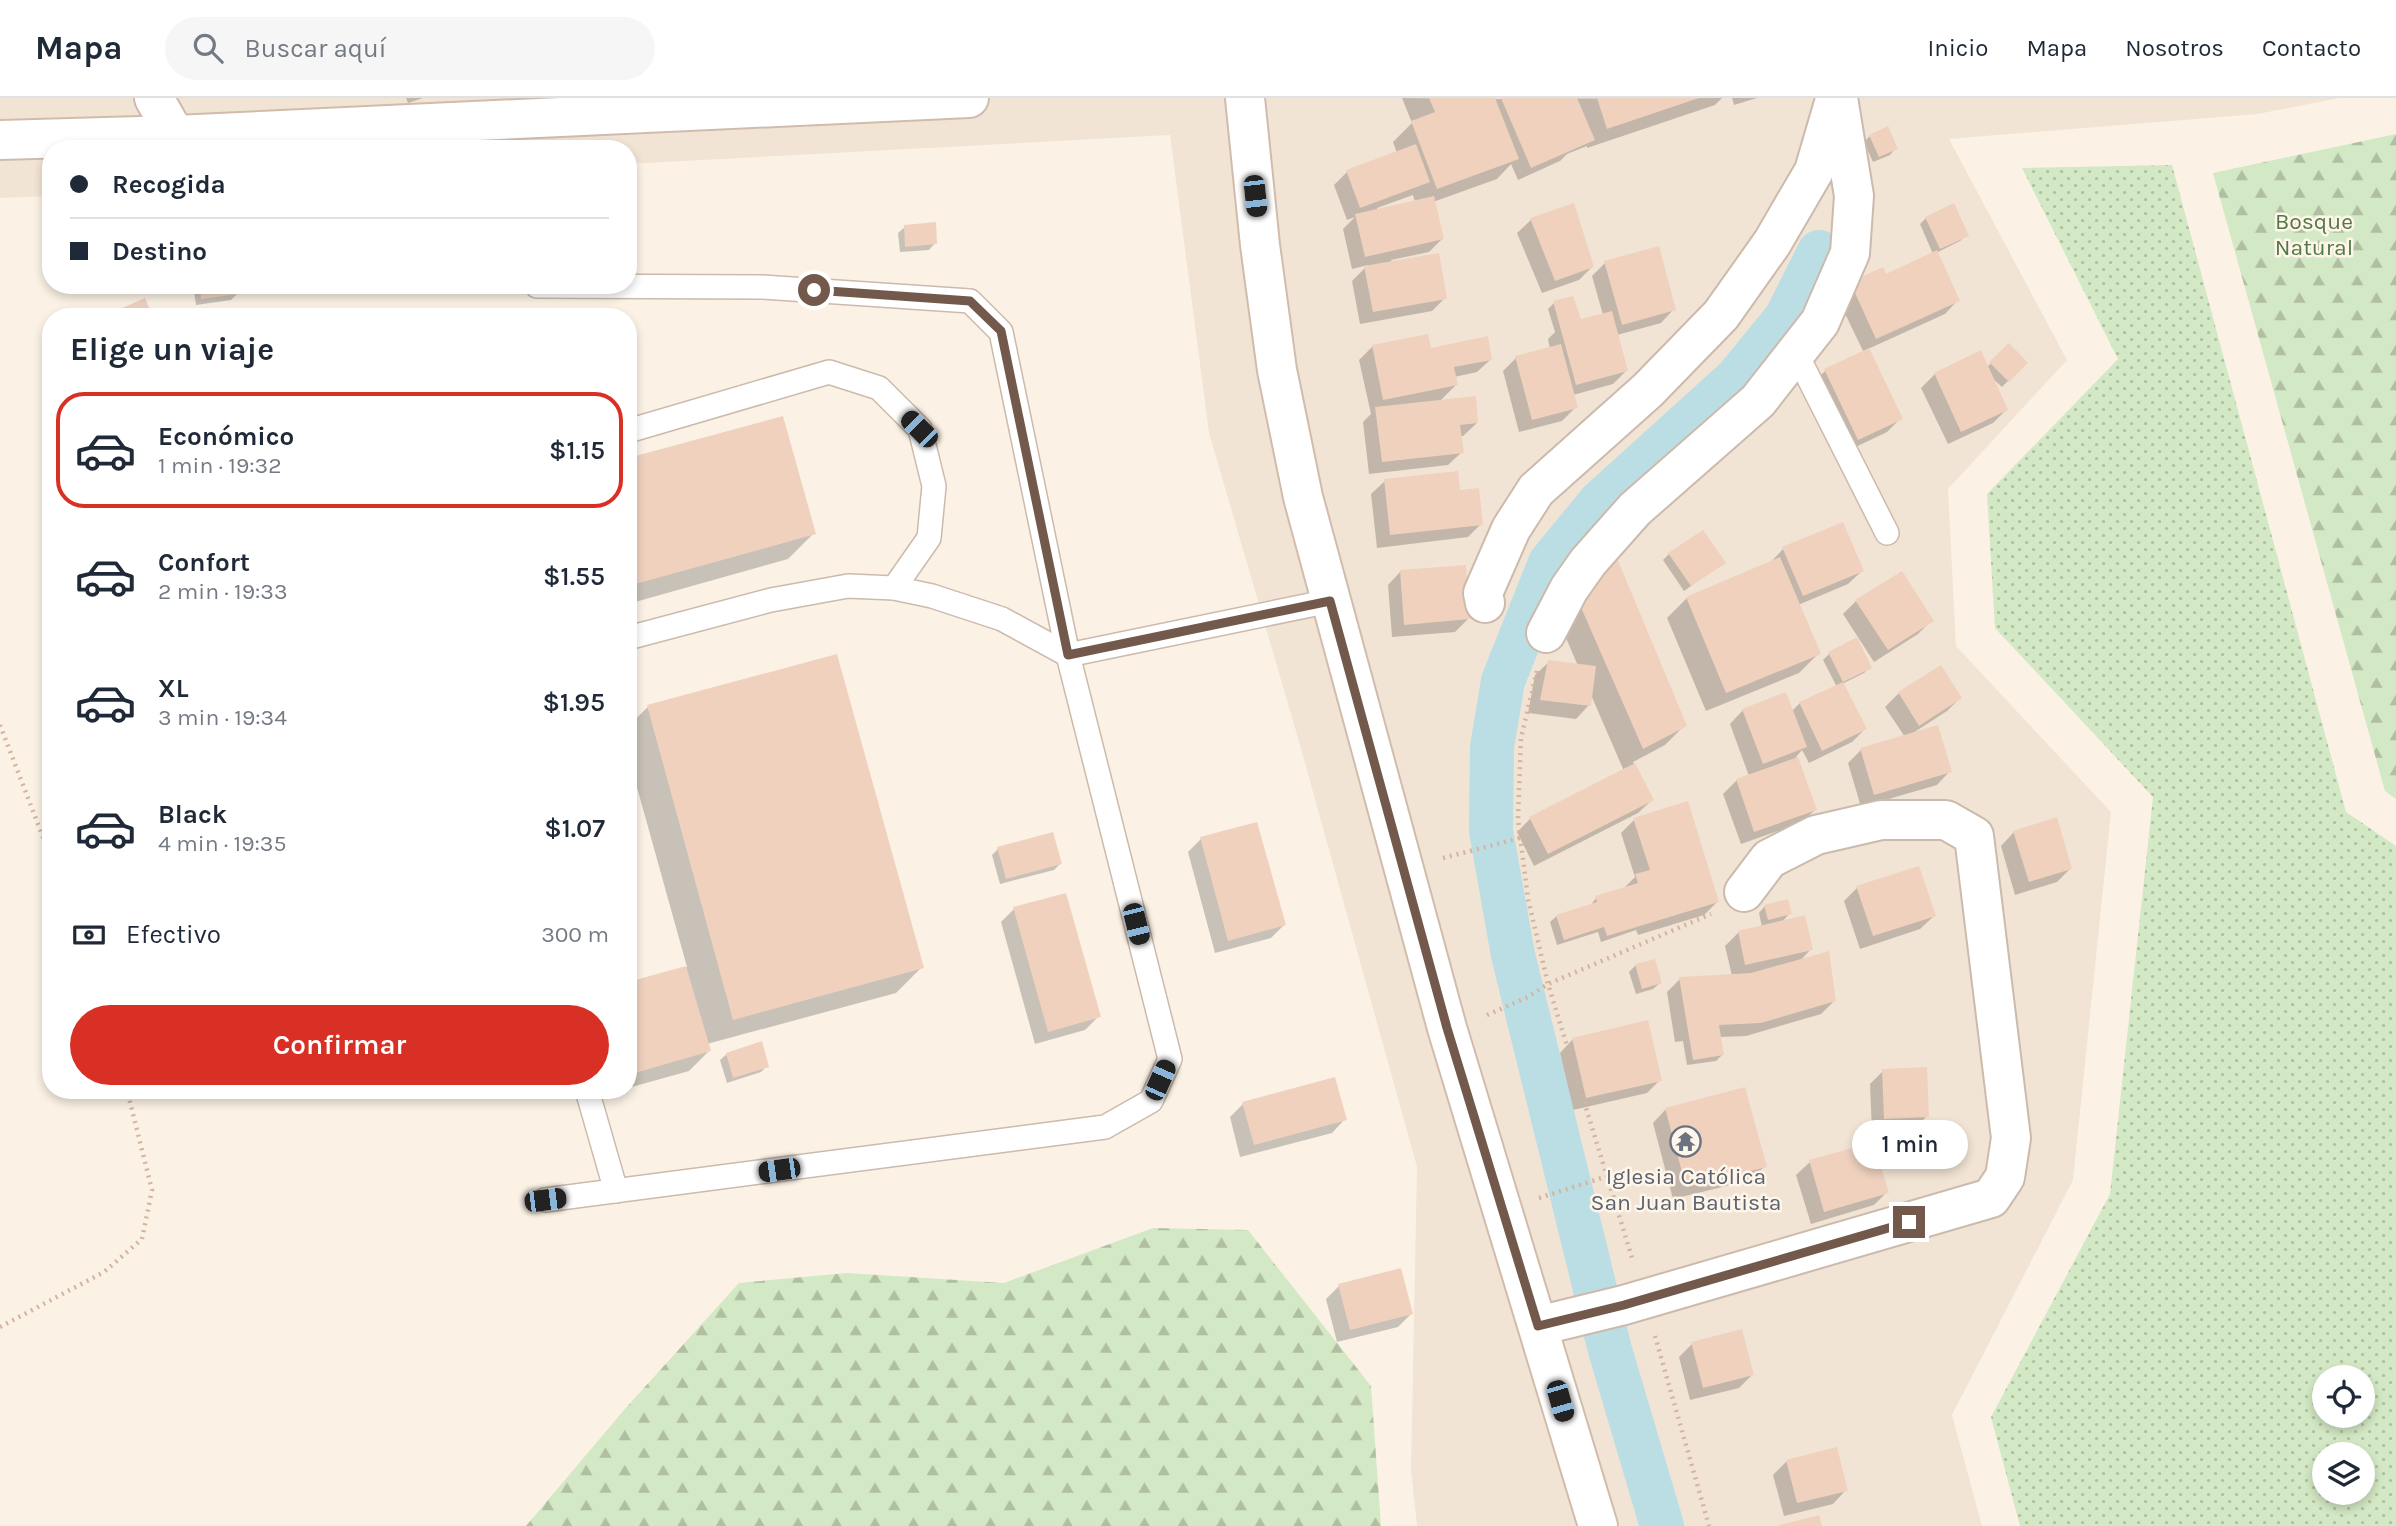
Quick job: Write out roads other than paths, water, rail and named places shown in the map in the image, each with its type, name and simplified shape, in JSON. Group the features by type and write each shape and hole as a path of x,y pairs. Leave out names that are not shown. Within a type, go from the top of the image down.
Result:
{"street":[{"path":"154,98 175,135"},
{"path":"0,140 175,135 692,105 969,98"},
{"path":"1245,98 1260,245 1277,370 1303,497 1447,1028 1550,1323 1598,1526"},
{"path":"1546,633 1569,589 1588,562 1635,509 1758,401 1820,322 1850,253 1854,196 1837,98"},
{"path":"1485,603 1483,593 1511,529 1536,490 1648,390 1721,315 1772,243 1814,171 1837,98"},
{"path":"1550,1323 1634,1302 1991,1198 2005,1177 2011,1138 1974,836 1946,820 1881,820 1816,835 1769,859 1744,892"}],"lane":[{"path":"545,1200 1105,1127 1151,1101 1170,1059 1068,655 1001,331 970,301 762,287 637,286"},
{"path":"1796,352 1887,533"},
{"path":"637,428 829,372 879,387 919,429 934,485 929,538 894,588"},
{"path":"637,636 771,600 848,586 894,588 932,596 1002,619 1068,655 1330,601"},
{"path":"590,1099 616,1191"}],"waterway":[{"path":"1662,1526 1610,1350 1513,955 1491,831 1492,747 1503,681 1550,563 1600,502 1737,378 1786,318 1819,252"}],"place":[{"name":"Iglesia Católica San Juan Bautista","path":"1686,1142"}],"park label":[{"name":"Bosque Natural","path":"2314,234"}]}
